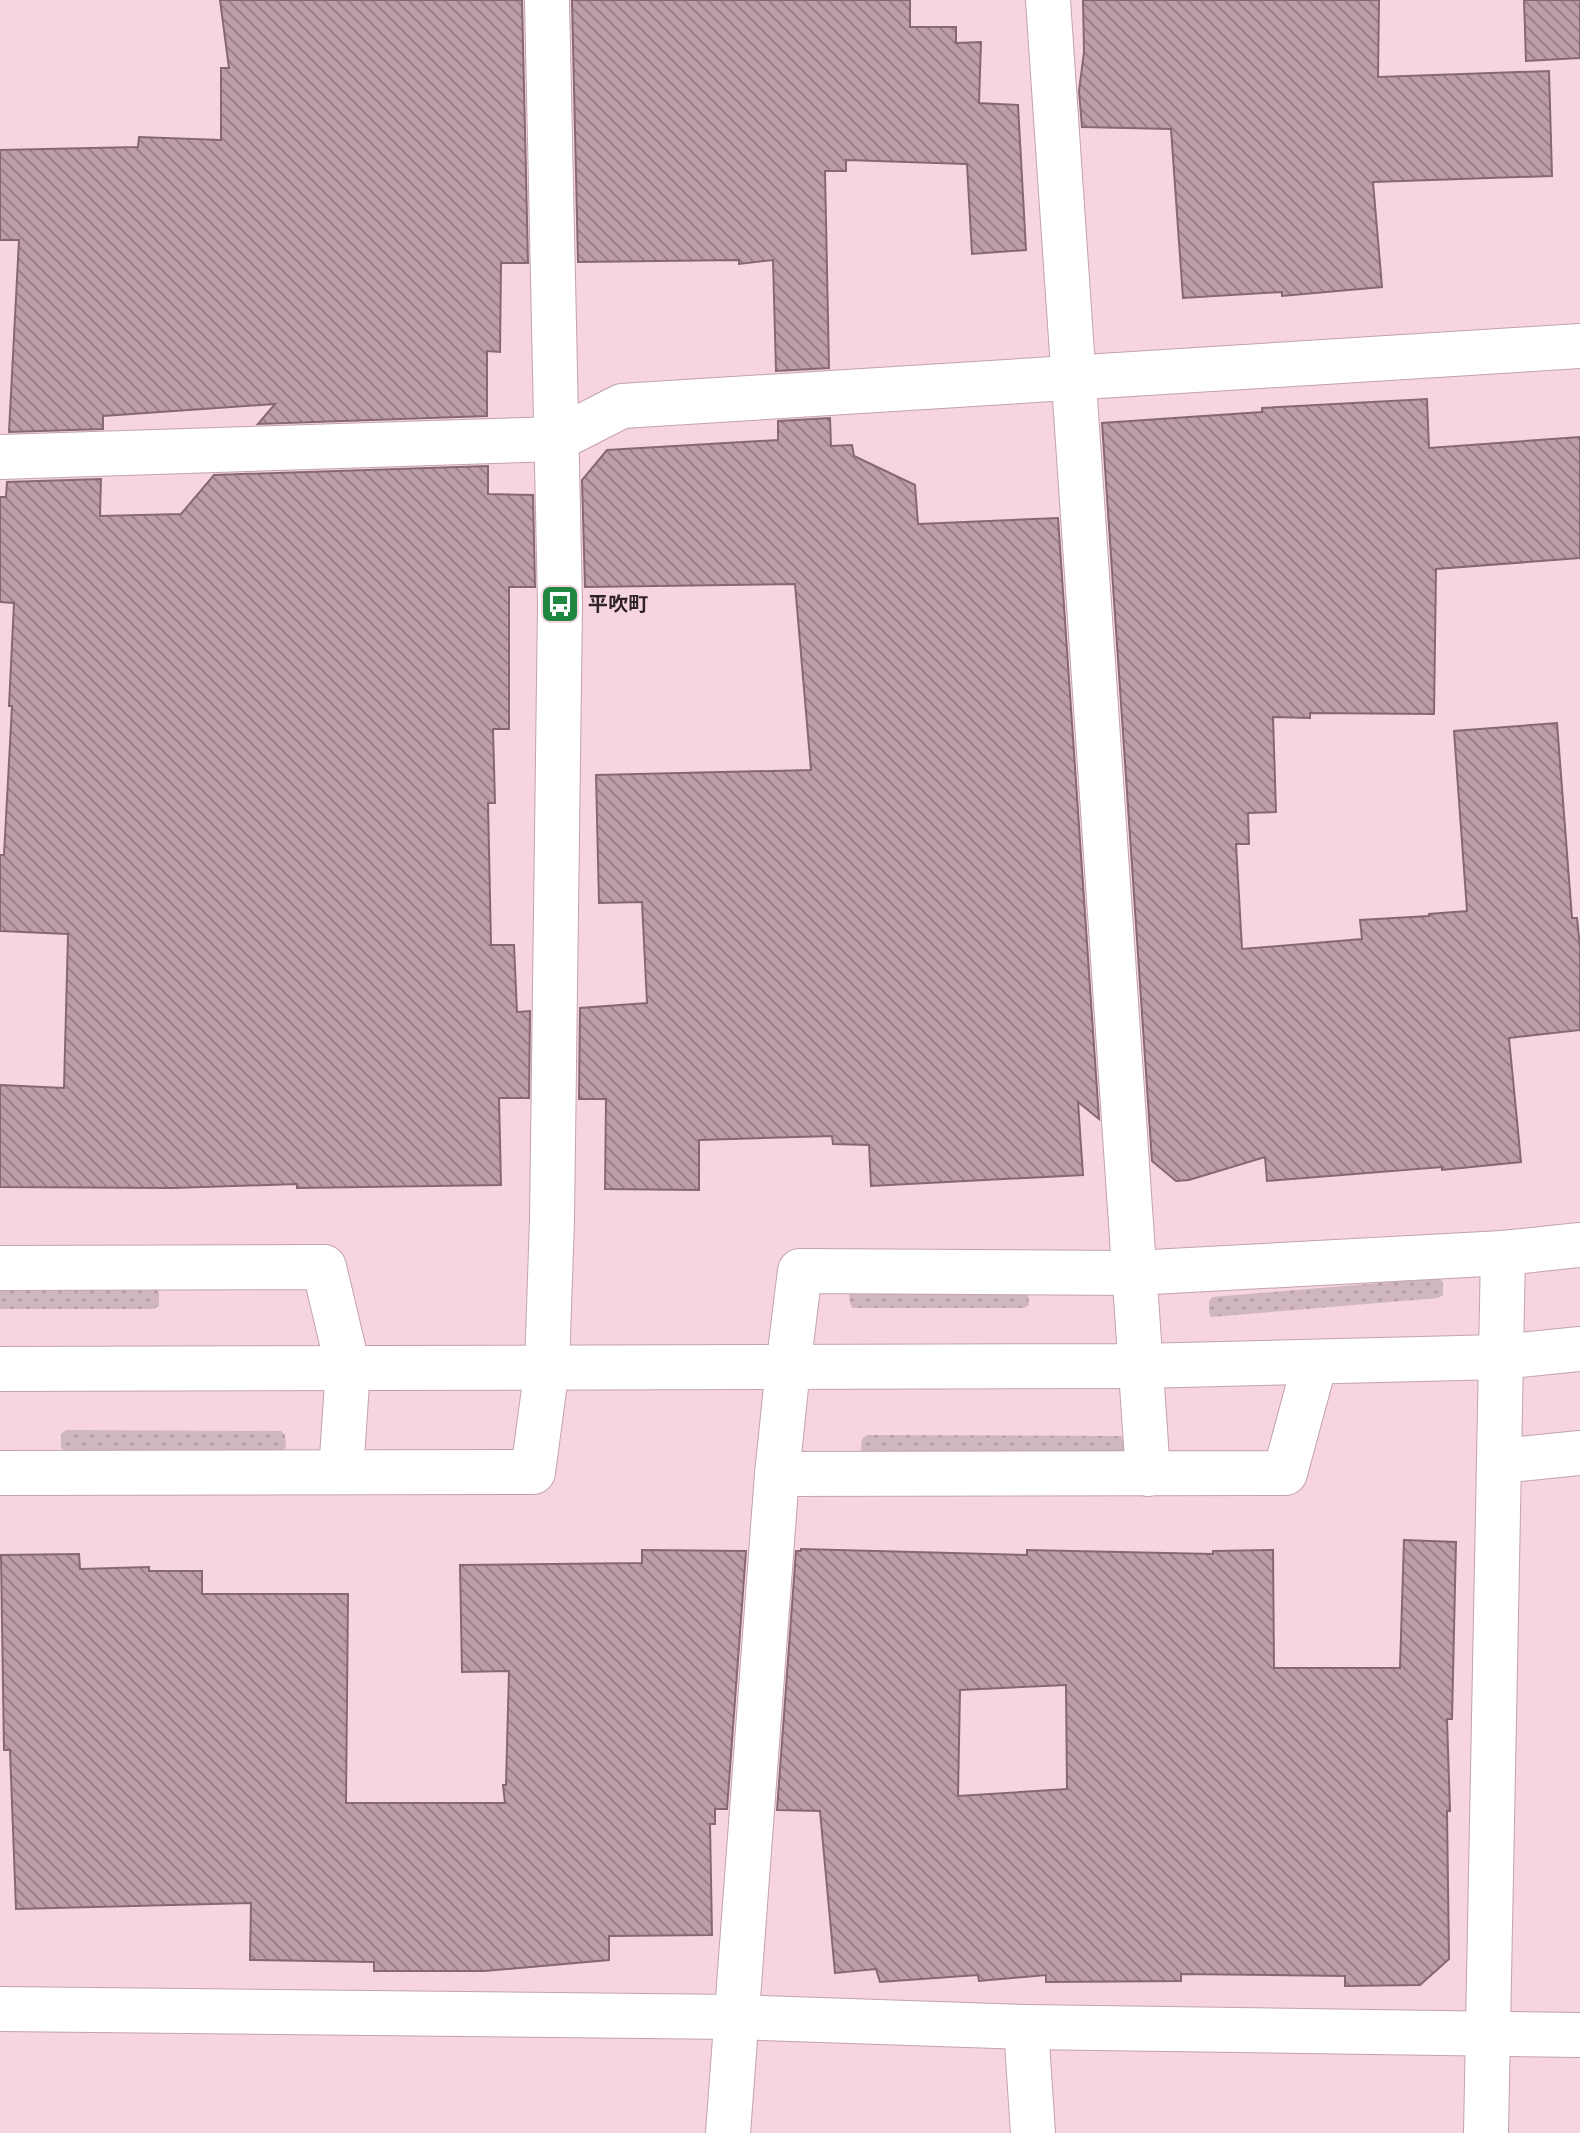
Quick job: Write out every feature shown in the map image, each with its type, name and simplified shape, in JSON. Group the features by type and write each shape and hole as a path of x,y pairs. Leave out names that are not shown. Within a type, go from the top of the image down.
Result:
{"street":[{"path":"0,1473 533,1472 547,1367 552,1219 560,604 547,0"},
{"path":"1048,0 1148,1474"},
{"path":"0,457 557,439 622,406 1580,346"},
{"path":"728,2133 777,1474 800,1271 1134,1273 1503,1253 1580,1245"},
{"path":"1486,2133 1503,1253"},
{"path":"0,1268 324,1267 348,1368 341,1472"},
{"path":"0,1369 1140,1366 1500,1357 1580,1349"},
{"path":"777,1474 1285,1473 1315,1362"},
{"path":"1499,1461 1580,1453"},
{"path":"0,2009 736,2017 1026,2027 1580,2035"},
{"path":"1026,2027 1033,2133"}],"shaded area":[{"path":"1439,1278 1443,1282 1443,1295 1438,1298 1211,1317 1209,1312 1209,1301 1213,1297"},
{"path":"0,1289 155,1289 159,1292 159,1306 153,1309 0,1309"},
{"path":"849,1291 1028,1291 1029,1305 1024,1308 852,1308"},
{"path":"66,1430 281,1431 285,1435 286,1448 281,1451 64,1451 61,1434"},
{"path":"867,1435 1121,1436 1125,1440 1125,1453 865,1455 861,1450 862,1439"}],"building":[{"path":"220,0 522,0 528,263 501,263 500,352 487,351 487,416 258,424 275,404 103,416 103,429 9,432 19,240 0,240 0,150 138,147 139,137 221,140 221,68 229,68"},
{"path":"572,0 910,0 910,27 956,27 956,43 981,42 979,103 1018,105 1026,250 972,254 967,164 846,160 846,171 825,171 829,368 776,371 773,260 739,264 739,260 578,262"},
{"path":"1083,0 1379,0 1378,77 1549,71 1552,176 1373,182 1382,287 1282,296 1282,292 1183,298 1171,129 1082,127 1079,91 1084,52"},
{"path":"1524,0 1580,0 1580,58 1526,61"},
{"path":"1427,399 1429,448 1580,437 1580,558 1436,569 1434,714 1310,713 1310,718 1273,717 1276,812 1248,813 1249,844 1236,844 1242,949 1362,939 1360,920 1467,911 1454,731 1557,723 1572,918 1577,918 1580,947 1580,1030 1509,1038 1521,1162 1267,1181 1265,1157 1189,1180 1176,1181 1152,1161 1102,423 1262,412 1262,408"},
{"path":"830,418 831,446 852,445 854,456 915,485 918,524 1058,518 1099,1119 1078,1102 1083,1175 871,1186 869,1145 833,1144 832,1136 699,1140 699,1190 605,1189 606,1099 579,1099 580,1008 647,1003 642,902 599,903 596,775 811,770 795,584 585,587 582,480 607,450 778,440 778,421"},
{"path":"488,466 488,494 533,495 535,587 509,587 509,729 493,729 495,803 488,803 491,945 514,945 517,1012 530,1011 529,1098 499,1098 501,1185 0,1187 0,1085 64,1088 68,934 0,931 0,855 4,855 14,603 0,602 0,497 6,497 7,482 101,479 100,516 181,514 214,475"},
{"path":"1404,1540 1456,1542 1452,1719 1447,1719 1449,1959 1420,1985 1345,1986 1345,1976 1181,1974 1181,1981 1046,1982 1046,1975 979,1981 978,1975 880,1982 876,1969 835,1973 820,1811 777,1810 796,1551 1027,1555 1027,1550 1213,1554 1213,1551 1273,1550 1274,1668 1400,1668","holes":["1066,1685 1067,1789 958,1796 960,1690"]},
{"path":"642,1550 746,1551 727,1809 715,1809 715,1824 710,1824 712,1935 609,1936 609,1960 484,1971 374,1971 374,1962 250,1960 251,1903 16,1909 10,1750 4,1750 1,1555 79,1554 80,1569 149,1567 149,1571 202,1571 202,1594 348,1594 346,1803 505,1803 503,1785 506,1785 509,1671 462,1672 460,1565 642,1563"}],"place":[{"name":"平吹町","path":"560,604"}]}
